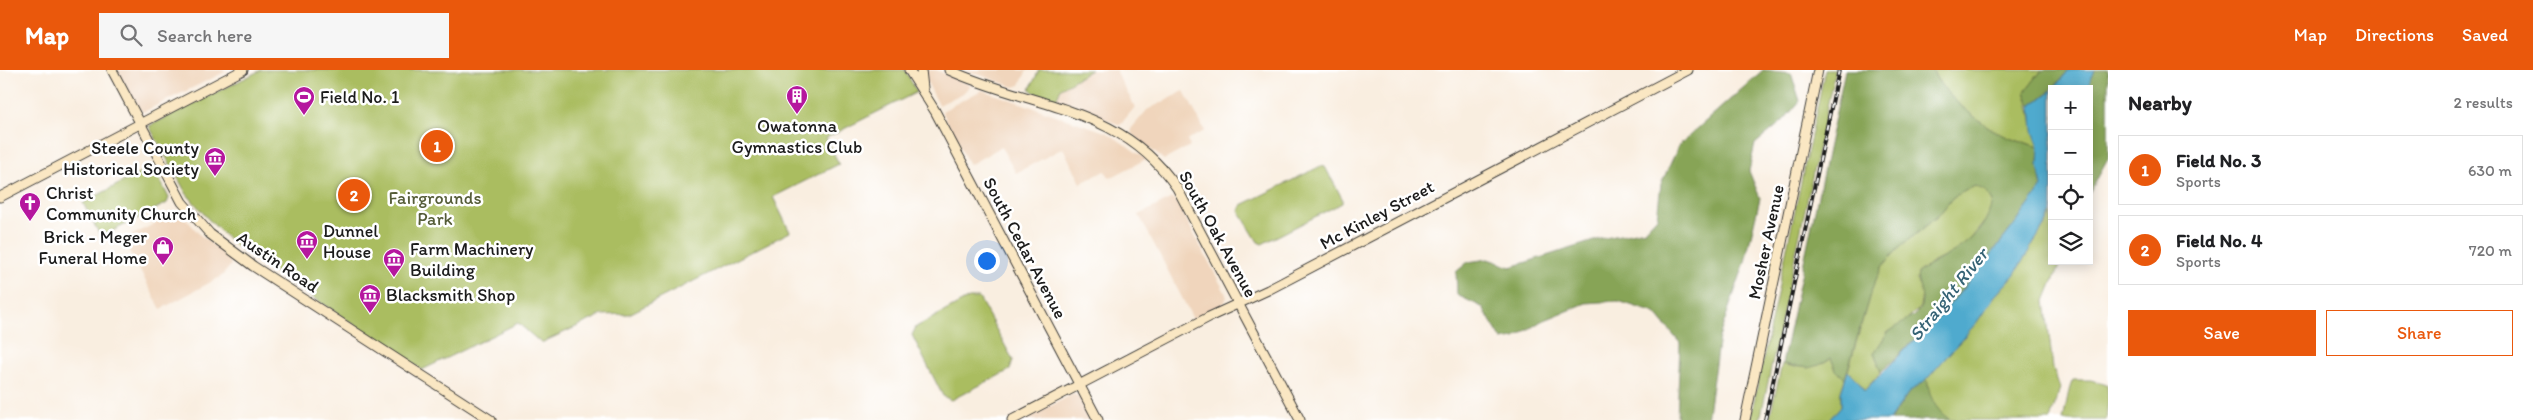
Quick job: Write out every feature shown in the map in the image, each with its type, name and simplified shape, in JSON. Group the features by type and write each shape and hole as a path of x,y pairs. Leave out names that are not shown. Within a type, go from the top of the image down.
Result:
{"street":[{"name":"Austin Road","path":"112,70 182,202 199,223 220,243 491,420"},
{"path":"0,197 243,70"},
{"name":"South Cedar Avenue","path":"909,70 924,91 1098,420"},
{"name":"South Cedar Avenue","path":"921,70 924,91"},
{"name":"South Oak Avenue","path":"949,70 1093,120 1122,134 1158,162 1177,188 1300,420"},
{"name":"Mc Kinley Street","path":"1012,420 1209,317 1268,290 1688,70"},
{"name":"Mosher Avenue","path":"1745,420 1818,70"}],"shaded area":[{"path":"116,70 229,70 143,112 138,108"},
{"path":"925,70 936,70 971,85 963,93 939,105 924,76"},
{"path":"966,70 1027,70 1020,85 1014,87"},
{"path":"1091,70 1118,70 1116,72 1135,107 1120,125 1056,100 1061,88"},
{"path":"982,90 1108,133 1146,159 1110,178 1105,171 1081,183 1063,148 1016,173 1001,147 969,165 942,111"},
{"path":"1184,91 1205,131 1187,140 1190,146 1164,160 1132,134 1131,129 1147,110"},
{"path":"1172,198 1175,199 1227,296 1225,302 1193,319 1139,215"},
{"path":"177,212 181,213 200,235 229,258 231,265 222,276 161,309 123,240"},
{"path":"1073,394 1080,397 1092,420 1025,420"}],"green space":[{"name":"Fairgrounds Park","path":"261,70 905,70 917,92 826,138 839,164 773,197 790,232 629,314 602,315 541,343 518,323 422,370 236,246 209,220 186,193 149,126"},
{"path":"1039,70 1091,70 1061,88 1056,100 1033,92 1030,89"},
{"path":"1763,70 1791,73 1800,101 1783,121 1755,144 1749,171 1760,198 1745,262 1719,337 1707,420 1677,420 1680,343 1655,313 1618,301 1586,303 1540,322 1515,338 1502,340 1482,307 1457,295 1456,272 1468,262 1488,259 1511,267 1600,239 1645,230 1657,217 1661,184 1679,145"},
{"path":"1825,70 1835,70 1760,420 1750,420"},
{"path":"1845,70 1933,70 1943,88 1962,107 1984,124 2007,137 2039,147 2038,165 2042,187 2000,243 1926,332 1921,334 1881,372 1874,353 1888,333 1911,318 1919,311 1921,306 1922,297 1917,276 1918,272 1953,252 1974,236 1988,215 1992,201 1986,191 1975,186 1953,197 1939,215 1897,250 1881,268 1870,294 1845,379 1836,370 1831,358 1819,365 1808,368 1782,364"},
{"path":"1933,70 2042,70 2025,92 2039,147 2007,137 1984,124 1962,107 1943,88"},
{"path":"2042,70 2069,70 2055,85 2048,85 2048,93 2031,106 2025,92"},
{"path":"2095,70 2108,70 2108,159 2093,187 2093,85 2089,85"},
{"path":"153,166 169,198 167,203 101,237 83,203"},
{"path":"1321,166 1325,167 1342,198 1342,203 1262,244 1258,242 1239,211 1242,205"},
{"path":"1975,186 1986,191 1992,201 1990,215 1964,247 1930,264 1916,278 1922,294 1920,307 1903,324 1888,332 1874,353 1881,372 1864,391 1859,382 1848,371 1870,294 1881,268 1897,250 1939,215 1953,197"},
{"path":"2048,220 2048,265 2059,265 2045,301 2053,368 2060,388 2050,420 1950,420 1936,409 1930,397 1927,379 1977,322 1994,297 2014,275"},
{"path":"969,298 979,298 1013,360 1010,370 951,400 943,396 912,335 916,327"},
{"path":"1831,358 1836,370 1845,379 1841,392 1841,406 1829,420 1769,420 1782,364 1795,367 1819,365"},
{"path":"1927,379 1934,402 1950,420 1890,420 1909,392"},
{"path":"2073,380 2091,380 2107,385 2106,420 2063,420 2068,393"}],"water":[{"path":"2069,70 2095,70 2089,85 2056,85"},
{"path":"2048,93 2048,220 2014,275 1994,297 1977,322 1927,379 1909,392 1889,420 1829,420 1841,406 1841,392 1848,371 1859,382 1864,391 1921,334 1926,332 1986,261 2042,187 2038,165 2039,147 2033,131 2031,106"}],"railway":[{"path":"1765,420 1839,70"}],"place":[{"name":"Owatonna Gymnastics Club","path":"797,115"},
{"name":"Field No. 1","path":"304,116"},
{"name":"Field No. 3","path":"437,146"},
{"name":"Steele County Historical Society","path":"215,177"},
{"name":"Field No. 4","path":"354,195"},
{"name":"Christ Community Church","path":"30,222"},
{"name":"Dunnel House","path":"307,260"},
{"name":"Brick - Meger Funeral Home","path":"163,266"},
{"name":"Farm Machinery Building","path":"394,278"},
{"name":"Blacksmith Shop","path":"370,314"}],"water label":[{"name":"Straight River","path":"1948,294"}]}
